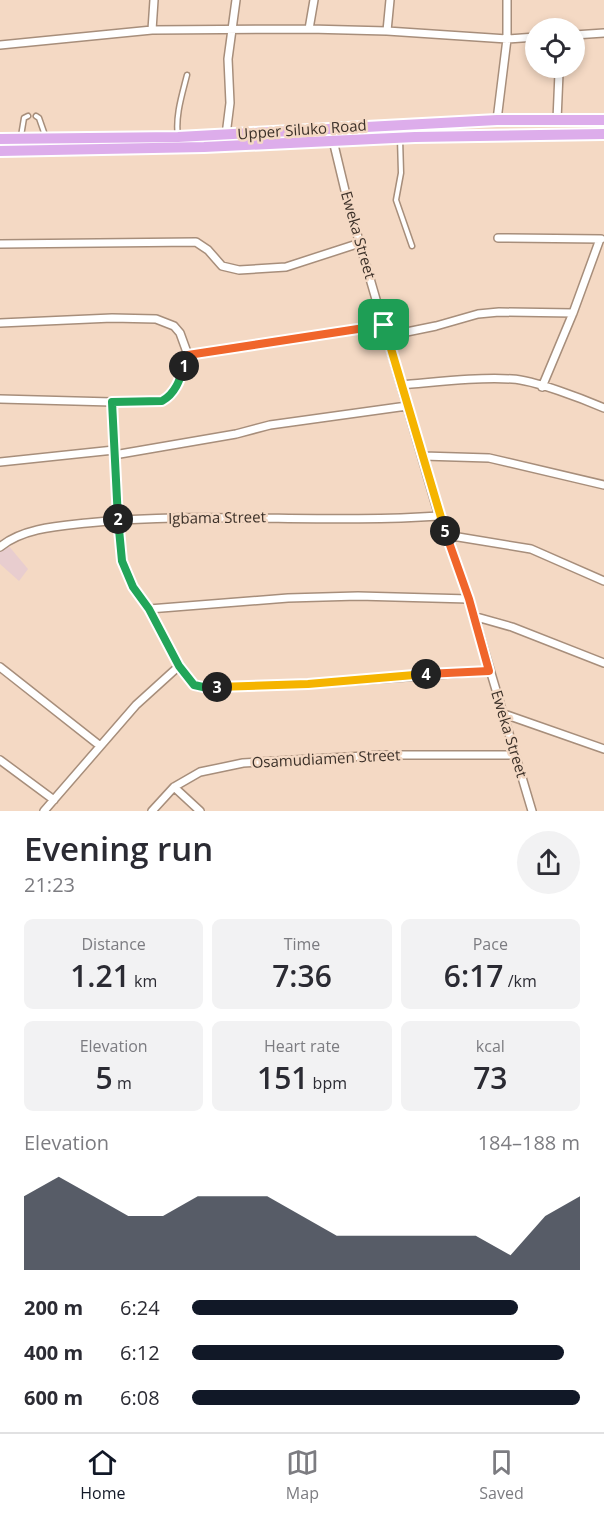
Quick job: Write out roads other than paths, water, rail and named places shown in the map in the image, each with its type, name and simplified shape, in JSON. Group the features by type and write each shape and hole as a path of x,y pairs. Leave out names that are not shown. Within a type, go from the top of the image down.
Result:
{"main road":[{"name":"Upper Siluko Road","path":"0,139 178,137 497,120 604,120"},
{"name":"Upper Siluko Road","path":"0,151 604,134"}],"street":[{"path":"152,30 154,0"},
{"path":"226,135 230,103 228,59 236,0"},
{"path":"309,29 314,0"},
{"path":"387,31 390,0"},
{"path":"497,120 507,39 507,0"},
{"path":"0,45 152,30 309,29 387,31 507,39 525,38"},
{"path":"585,34 604,33"},
{"path":"557,120 559,78"},
{"path":"330,128 332,140"},
{"name":"Eweka Street","path":"332,140 439,516 469,599 532,811"},
{"path":"498,238 602,239 542,387"},
{"path":"0,244 196,242 208,250 222,266 239,270 286,267 360,243"},
{"path":"387,336 478,314 573,313"},
{"path":"0,323 77,319 156,319 174,326 180,333 188,355 176,387 169,398 162,401 0,399"},
{"path":"188,355 384,325"},
{"path":"401,385 514,379 604,408"},
{"path":"112,402 122,561 133,587 149,609 179,666 194,685 203,687 308,684 489,671"},
{"path":"0,462 114,452 236,434 270,425 407,406"},
{"path":"423,456 489,458 604,485"},
{"name":"Igbama Street","path":"0,547 10,538 27,533 70,525 118,520 222,517 400,519 439,516"},
{"path":"446,535 531,549 604,580"},
{"path":"149,609 288,597 469,599"},
{"path":"473,616 512,627 604,663"},
{"path":"44,811 136,705 179,666"},
{"path":"0,667 99,745"},
{"path":"504,714 604,749"},
{"name":"Osamudiamen Street","path":"152,811 174,787 200,772 243,763 383,755 515,755"},
{"path":"0,759 54,800"},
{"path":"174,787 200,811"}],"lane":[{"path":"178,137 178,112 187,75"},
{"path":"20,139 24,118 28,116"},
{"path":"36,116 46,138"},
{"path":"400,138 401,173 396,200 412,246"}]}
